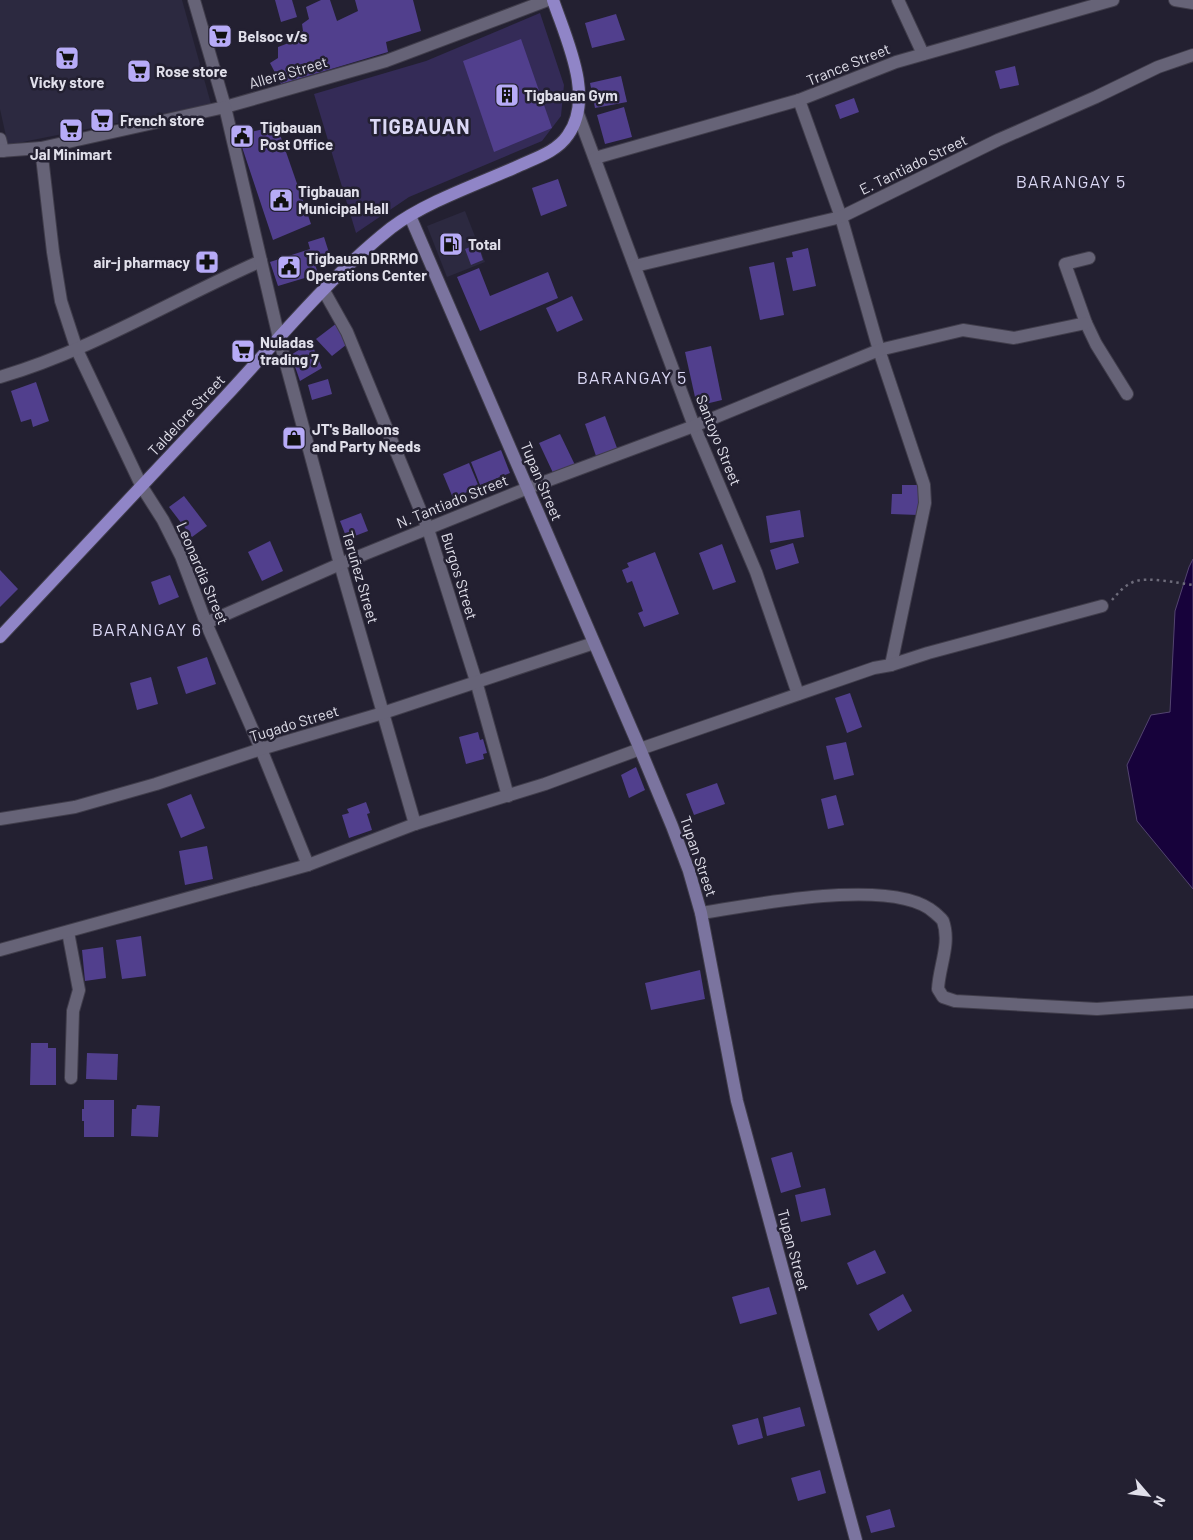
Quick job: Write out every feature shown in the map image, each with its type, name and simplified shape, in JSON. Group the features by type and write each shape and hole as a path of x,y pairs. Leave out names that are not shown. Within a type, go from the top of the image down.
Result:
{"main road":[{"name":"Taldelore Street","path":"0,638 279,338 360,255 392,228 410,216 443,199 551,151 568,136 578,114 580,92 575,65 553,0"},
{"name":"Tupan Street","path":"410,216 640,749 690,872 701,913 737,1101 856,1540"}],"street":[{"name":"Teruñez Street","path":"194,0 225,107 279,338 340,564 415,824"},
{"name":"Allera Street","path":"1,147 41,148 225,107 386,61 548,0"},
{"path":"898,0 923,54"},
{"name":"Trance Street","path":"595,158 799,100 896,62 1113,0"},
{"path":"1175,0 1193,3"},
{"name":"E. Tantiado Street","path":"635,266 841,217 998,140 1096,97 1158,67 1193,55"},
{"path":"799,100 841,217 879,350 924,485 925,503 891,665"},
{"name":"Santoyo Street","path":"578,114 694,426 756,572 798,694"},
{"name":"Leonardia Street","path":"41,148 61,301 77,350 142,487 163,520 182,556 206,623 261,749 308,865"},
{"path":"1089,258 1065,264 1086,323 1096,344 1126,394"},
{"path":"0,377 77,350 219,279 261,261"},
{"name":"Burgos Street","path":"324,291 347,332 428,528 476,681 508,796"},
{"name":"N. Tantiado Street","path":"206,623 340,564 428,528 528,488 694,426 879,350 964,330 1014,338 1086,323"},
{"path":"0,950 308,865 415,824 545,784 874,668 891,665 928,653 1102,606"},
{"name":"Tugado Street","path":"0,819 84,804 156,784 261,749 383,713 594,643"},
{"path":"701,913 849,894 888,896 920,903 930,908 942,920 946,942 938,989 944,997 955,1001 1097,1009 1193,1002"},
{"path":"68,932 79,990 73,1011 71,1078"}],"path":[{"path":"1102,606 1111,602 1124,587 1135,581 1150,580 1193,585"}],"shaded area":[{"path":"0,0 182,0 211,104 8,145 0,109"},
{"path":"540,13 564,85 561,116 542,141 409,197 356,233 314,94 426,61"},
{"path":"465,211 485,262 447,277 427,226"},
{"path":"1193,559 1193,889 1137,821 1127,765 1151,715 1170,712 1175,611"}],"building":[{"path":"275,0 292,0 297,17 281,22"},
{"path":"321,0 330,0 337,21 358,11 355,0 413,0 421,31 386,42 388,52 281,84 270,63 278,58 278,47 294,41 297,34 303,31 302,24 309,19 306,7"},
{"path":"616,14 625,40 592,48 585,23"},
{"name":"Tigbauan Gym","path":"521,39 552,128 494,152 463,61"},
{"path":"1015,66 1019,85 1000,89 995,71"},
{"path":"621,76 627,102 595,108 590,83"},
{"path":"854,98 859,112 840,119 835,105"},
{"path":"624,107 632,137 605,144 597,115"},
{"name":"Tigbauan Municipal Hall","path":"277,126 311,224 273,240 238,135"},
{"path":"558,179 567,206 541,216 532,188"},
{"name":"Total","path":"455,234 462,246 446,255 440,243"},
{"path":"324,237 331,259 315,264 318,274 278,286 270,262 310,249 308,242"},
{"path":"478,244 483,260 471,265 465,249"},
{"path":"808,248 816,286 793,291 786,258 793,257 792,252"},
{"path":"774,262 784,315 760,320 749,267"},
{"path":"479,268 490,296 548,272 558,298 480,331 457,277"},
{"path":"572,296 583,320 557,332 546,308"},
{"path":"337,323 351,341 332,356 316,339"},
{"path":"311,342 322,368 300,381 291,355"},
{"path":"711,346 722,400 697,406 685,352"},
{"path":"328,379 332,394 312,400 308,385"},
{"path":"36,382 49,421 33,427 31,419 21,422 11,391"},
{"path":"605,416 617,448 596,456 585,424"},
{"path":"560,434 575,465 554,475 539,443"},
{"path":"501,450 510,473 480,485 471,462"},
{"path":"469,463 479,487 453,498 443,474"},
{"path":"902,485 918,485 918,515 891,514 892,494 902,494"},
{"path":"184,496 207,526 192,537 169,507"},
{"path":"800,510 804,537 770,543 766,516"},
{"path":"361,513 368,531 347,539 340,521"},
{"path":"270,541 283,571 262,581 248,552"},
{"path":"793,543 799,563 776,570 770,550"},
{"path":"722,544 736,582 713,590 699,553"},
{"path":"655,552 679,614 644,627 638,613 643,611 632,581 627,583 622,570 629,567 627,563"},
{"path":"0,570 18,589 0,607"},
{"path":"170,575 179,597 159,605 151,582"},
{"path":"207,657 216,684 186,694 177,667"},
{"path":"151,677 158,704 137,710 130,683"},
{"path":"850,693 862,727 847,733 835,698"},
{"path":"478,732 480,740 483,739 487,753 483,754 484,759 466,764 459,737"},
{"path":"846,742 854,775 834,780 826,746"},
{"path":"636,767 645,790 629,798 621,775"},
{"path":"717,783 725,804 694,815 686,794"},
{"path":"191,794 205,828 181,838 167,804"},
{"path":"836,795 844,825 828,829 821,799"},
{"path":"366,802 370,813 367,814 372,830 349,838 342,815 349,813 347,809"},
{"path":"207,846 213,879 185,885 179,851"},
{"path":"141,936 146,976 122,979 116,940"},
{"path":"103,947 106,978 85,981 82,950"},
{"path":"700,970 705,999 651,1010 645,983"},
{"path":"31,1043 48,1043 48,1048 56,1048 56,1085 30,1085"},
{"path":"87,1053 118,1054 117,1080 86,1079"},
{"path":"84,1100 114,1100 114,1137 84,1137 82,1109 84,1109"},
{"path":"137,1105 160,1106 158,1137 131,1136 132,1109 136,1109"},
{"path":"792,1152 801,1187 781,1193 771,1158"},
{"path":"825,1188 831,1215 801,1222 795,1195"},
{"path":"875,1250 886,1273 857,1285 847,1263"},
{"path":"769,1287 777,1314 740,1324 732,1297"},
{"path":"903,1294 912,1311 878,1331 869,1314"},
{"path":"800,1407 805,1426 767,1436 763,1417"},
{"path":"758,1418 763,1438 738,1445 732,1425"},
{"path":"820,1470 826,1493 798,1501 791,1478"},
{"path":"890,1509 895,1527 871,1533 866,1516"}],"place":[{"name":"Belsoc v/s","path":"220,36"},
{"name":"Vicky store","path":"67,58"},
{"name":"Rose store","path":"139,71"},
{"name":"Tigbauan Gym","path":"507,95"},
{"name":"French store","path":"102,120"},
{"name":"Jal Minimart","path":"71,130"},
{"name":"Tigbauan Post Office","path":"242,136"},
{"name":"Tigbauan Municipal Hall","path":"281,200"},
{"name":"Total","path":"451,244"},
{"name":"air-j pharmacy","path":"207,262"},
{"name":"Tigbauan DRRMO Operations Center","path":"289,267"},
{"name":"Nuladas trading 7","path":"243,351"},
{"name":"JT's Balloons and Party Needs","path":"294,438"}],"district":[{"name":"TIGBAUAN","path":"420,126"},
{"name":"BARANGAY 5","path":"1071,181"},
{"name":"BARANGAY 5","path":"632,377"},
{"name":"BARANGAY 6","path":"147,629"}]}
